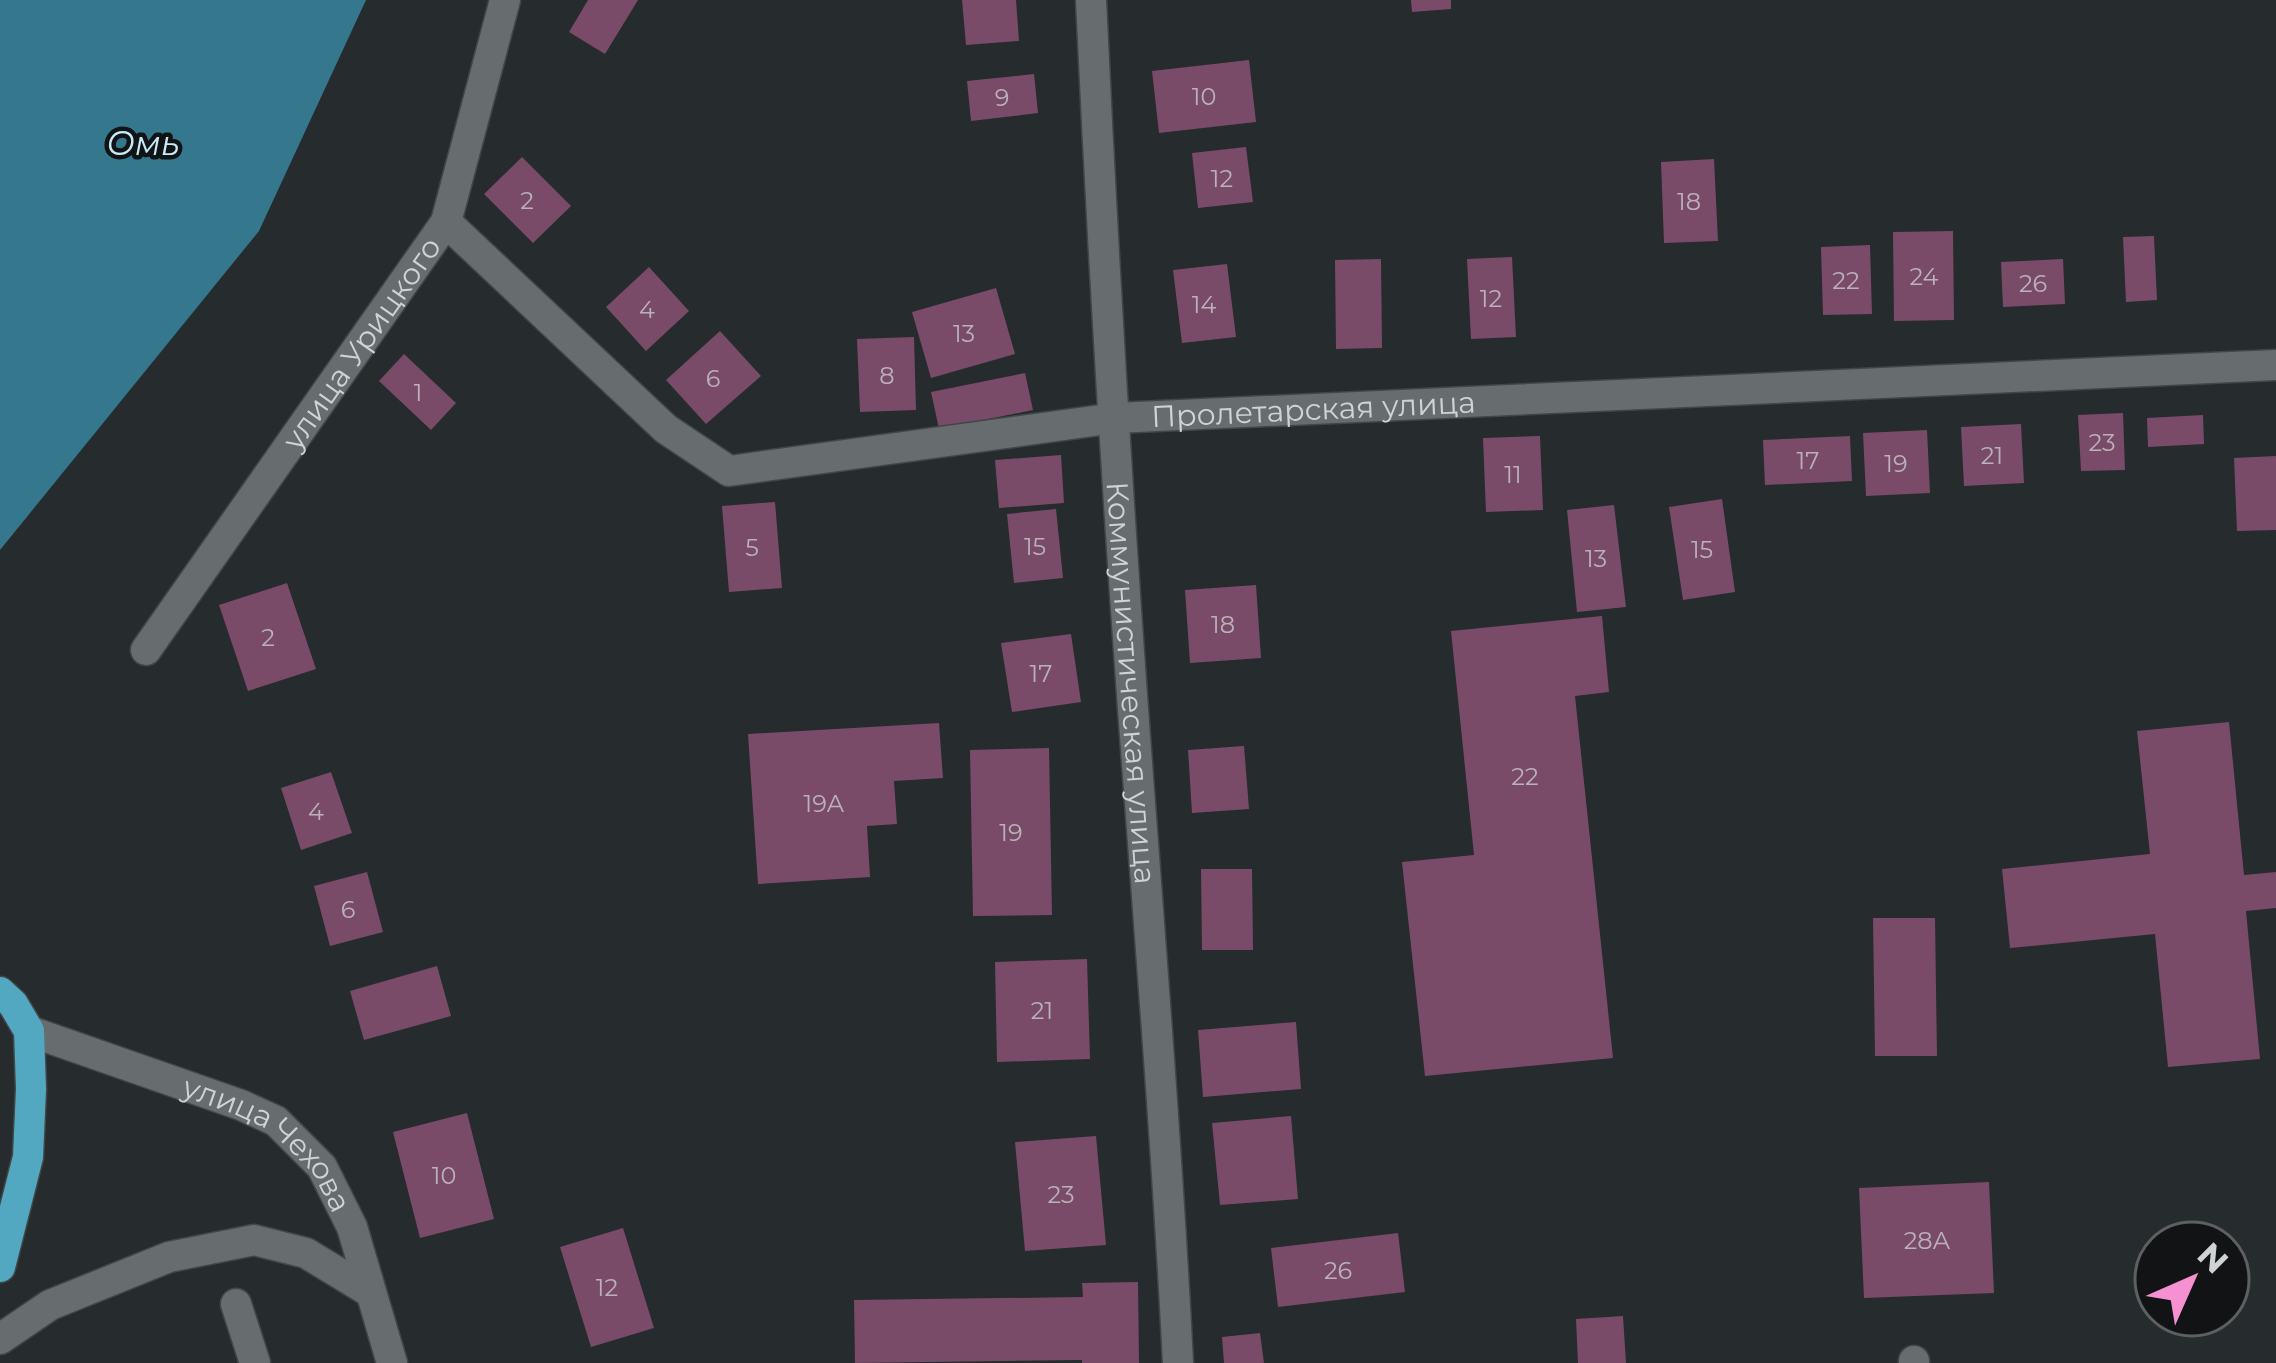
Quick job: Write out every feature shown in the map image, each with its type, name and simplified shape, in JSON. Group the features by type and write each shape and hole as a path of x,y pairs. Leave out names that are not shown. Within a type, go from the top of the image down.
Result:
{"main road":[{"path":"0,1267 28,1156 31,1089 29,1031 6,998"}],"street":[{"name":"улица Урицкого","path":"146,650 446,222 505,0"},
{"name":"Коммунистическая улица","path":"1091,0 1132,702 1178,1363"},
{"name":"Пролетарская улица","path":"446,222 666,429 729,471 1115,418 2276,365"},
{"name":"улица Чехова","path":"29,1031 275,1121 322,1167 352,1227 392,1363"},
{"path":"0,1339 50,1305 169,1257 254,1240 306,1253 370,1292"},
{"path":"236,1304 255,1363"}],"water":[{"name":"Омь","path":"0,0 366,0 259,231 0,550"}],"building":[{"path":"588,0 638,0 605,54 569,32"},
{"path":"962,0 1016,0 1019,41 966,45"},
{"path":"1411,0 1451,0 1451,9 1412,12"},
{"path":"1249,60 1256,122 1159,133 1152,71"},
{"path":"1034,74 1038,113 971,121 967,81"},
{"path":"1246,147 1253,202 1198,208 1192,153"},
{"path":"522,157 571,206 533,243 484,194"},
{"path":"1714,159 1718,241 1664,243 1661,162"},
{"path":"1953,231 1954,320 1894,321 1893,232"},
{"path":"2154,236 2157,300 2126,302 2123,237"},
{"path":"1870,245 1872,314 1823,315 1821,247"},
{"path":"1512,257 1516,337 1471,339 1467,259"},
{"path":"1381,259 1382,348 1336,349 1335,260"},
{"path":"2063,259 2065,304 2003,307 2001,262"},
{"path":"1227,264 1236,337 1182,343 1173,270"},
{"path":"649,267 689,311 646,351 606,307"},
{"path":"996,288 1015,354 931,378 912,312"},
{"path":"720,331 761,376 706,424 666,380"},
{"path":"914,337 916,410 860,412 857,339"},
{"path":"404,354 456,403 431,430 379,381"},
{"path":"1025,373 1033,410 939,429 931,392"},
{"path":"2123,413 2125,470 2081,471 2078,415"},
{"path":"2203,415 2204,444 2148,447 2147,418"},
{"path":"2021,424 2024,483 1964,486 1961,427"},
{"path":"1927,430 1930,493 1866,496 1863,433"},
{"path":"1540,436 1543,510 1486,512 1483,438"},
{"path":"1850,436 1852,481 1765,485 1763,440"},
{"path":"1061,455 1064,503 999,508 995,460"},
{"path":"2276,456 2276,530 2237,531 2234,458"},
{"path":"1722,499 1735,592 1683,600 1669,507"},
{"path":"775,502 782,588 729,592 722,506"},
{"path":"1614,505 1626,607 1577,612 1567,510"},
{"path":"1056,509 1063,578 1014,583 1007,514"},
{"path":"287,583 316,669 248,691 219,605"},
{"path":"1256,585 1261,658 1190,663 1185,590"},
{"path":"1602,616 1609,692 1575,696 1613,1058 1425,1076 1402,862 1474,855 1451,631"},
{"path":"1071,634 1081,702 1012,712 1001,643"},
{"path":"2229,722 2244,875 2276,872 2276,908 2246,911 2260,1059 2168,1067 2155,934 2010,948 2002,869 2150,854 2137,731"},
{"path":"939,723 943,778 894,781 897,824 867,826 870,877 758,884 748,734"},
{"path":"1244,746 1249,809 1192,813 1188,750"},
{"path":"1049,748 1052,915 973,916 970,750"},
{"path":"331,772 352,833 301,850 281,788"},
{"path":"1201,869 1252,869 1253,950 1202,950"},
{"path":"367,872 383,932 330,946 314,886"},
{"path":"1873,918 1935,918 1937,1056 1875,1056"},
{"path":"1087,959 1090,1059 997,1062 995,962"},
{"path":"437,966 451,1016 364,1040 350,991"},
{"path":"1296,1022 1301,1089 1203,1097 1198,1030"},
{"path":"467,1113 494,1219 420,1238 393,1132"},
{"path":"1291,1116 1298,1199 1220,1205 1212,1123"},
{"path":"1096,1136 1106,1245 1025,1251 1015,1142"},
{"path":"1989,1182 1994,1293 1864,1298 1859,1188"},
{"path":"623,1228 654,1328 591,1347 560,1247"},
{"path":"1398,1233 1405,1292 1278,1307 1271,1248"},
{"path":"1138,1282 1139,1363 855,1363 854,1300 1083,1297 1082,1283"},
{"path":"1623,1316 1626,1363 1578,1363 1576,1319"},
{"path":"1260,1333 1264,1363 1224,1363 1222,1337"}]}
